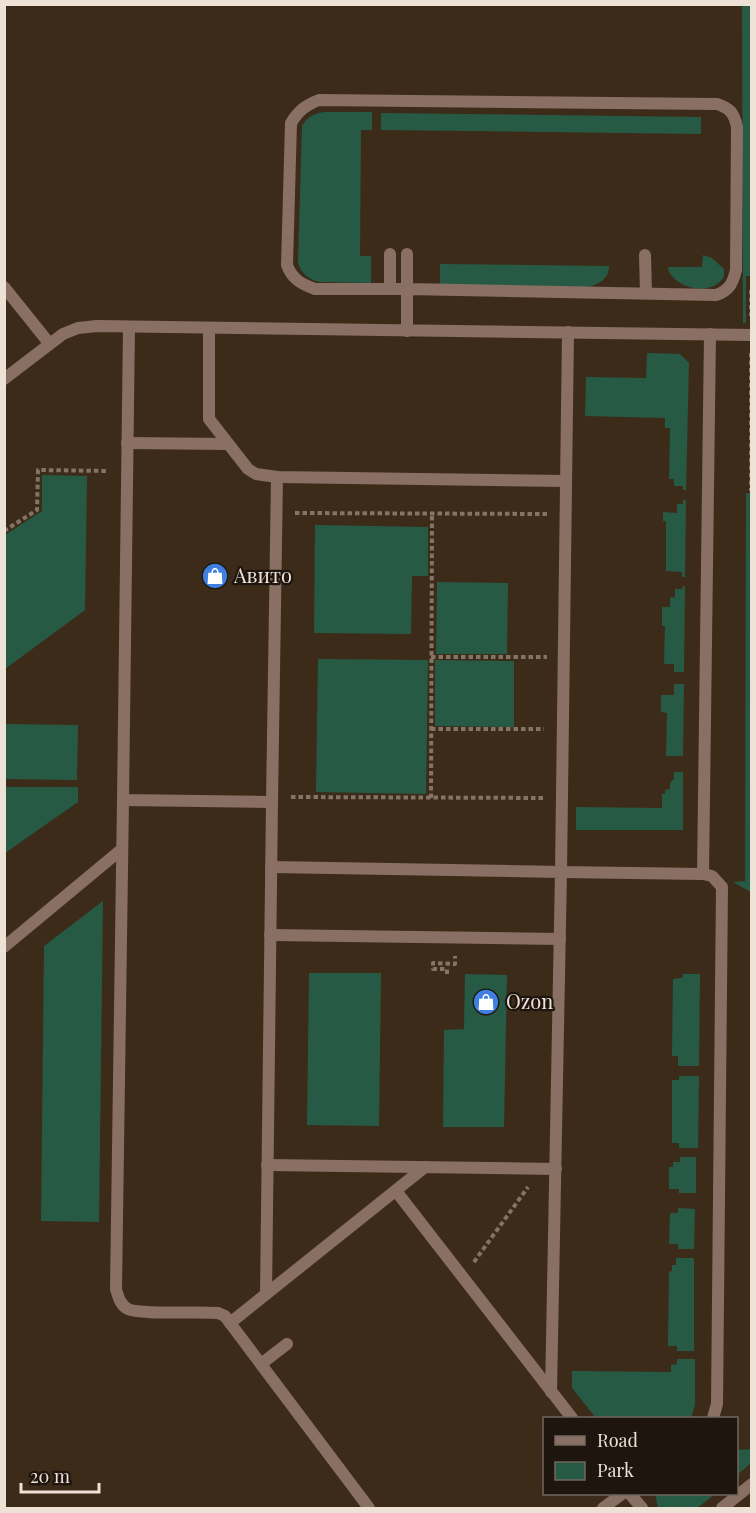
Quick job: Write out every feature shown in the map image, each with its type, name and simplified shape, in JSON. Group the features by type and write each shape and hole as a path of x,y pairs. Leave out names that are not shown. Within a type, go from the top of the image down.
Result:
{"street":[{"path":"319,100 717,104 727,107 734,115 737,127 736,270 733,282 724,292 716,295 407,289 315,289 301,284 291,275 287,265 291,123 306,105 319,100"},
{"path":"390,254 390,289"},
{"path":"407,254 407,331"},
{"path":"645,255 646,293"},
{"path":"4,287 49,343"},
{"path":"129,327 116,1289 119,1300 128,1309 218,1313 225,1316 369,1509"},
{"path":"4,379 49,343 78,328 751,335"},
{"path":"209,328 209,419 248,469 265,477 566,480"},
{"path":"551,1392 568,332"},
{"path":"703,873 710,334"},
{"path":"127,443 228,444"},
{"path":"266,1294 277,477"},
{"path":"123,800 272,800"},
{"path":"4,947 122,849"},
{"path":"271,867 703,873 712,876 722,887 717,1404 714,1417"},
{"path":"270,935 560,939"},
{"path":"267,1165 556,1169"},
{"path":"230,1323 425,1167"},
{"path":"396,1191 570,1417"},
{"path":"261,1364 287,1344"},
{"path":"722,1509 752,1484"},
{"path":"603,1509 621,1495"},
{"path":"631,1495 642,1509"}],"path":[{"path":"751,491 752,288"},
{"path":"4,531 37,510 38,470 127,471"},
{"path":"276,513 566,514"},
{"path":"431,798 432,514"},
{"path":"431,657 564,657"},
{"path":"431,729 563,729"},
{"path":"272,800 562,798"},
{"path":"447,974 447,969 433,969 433,963 455,964"},
{"path":"463,1277 541,1168"}],"green space":[{"path":"742,5 752,5 752,276 746,276 746,323 743,323"},
{"path":"324,112 372,112 372,130 361,130 360,256 371,256 371,283 319,282 306,276 298,263 302,126 311,116"},
{"path":"381,113 701,117 701,134 381,130"},
{"path":"703,255 712,258 724,269 724,277 711,287 704,289 688,287 680,283 669,272 668,267 702,267"},
{"path":"440,264 609,266 609,271 603,280 588,287 440,285"},
{"path":"647,353 680,354 689,363 686,490 683,490 683,486 674,486 674,479 669,479 670,428 665,428 665,418 585,416 586,377 646,378"},
{"path":"42,475 87,476 85,610 5,669 5,535 42,511"},
{"path":"746,493 752,493 751,892 733,882 745,881"},
{"path":"683,500 686,500 685,577 682,577 682,572 666,571 666,521 663,521 663,512 677,513 677,504 683,504"},
{"path":"315,525 428,527 428,576 412,576 411,634 314,633"},
{"path":"437,582 508,583 507,654 436,654"},
{"path":"685,586 684,672 674,672 674,664 664,664 665,626 662,626 662,607 670,607 670,598 675,597 675,589 682,589"},
{"path":"318,659 428,660 426,794 316,792"},
{"path":"435,660 514,661 514,727 435,726"},
{"path":"674,684 684,684 683,756 666,756 667,713 661,712 661,695 674,695"},
{"path":"5,724 78,725 77,780 5,779"},
{"path":"674,772 683,772 683,830 576,830 576,807 662,808 662,794 665,794 665,790 670,789"},
{"path":"5,787 78,787 78,802 5,853"},
{"path":"103,901 99,1222 41,1221 44,946"},
{"path":"309,973 381,973 379,1126 307,1125"},
{"path":"465,974 507,975 504,1127 443,1127 444,1030 464,1029"},
{"path":"683,974 700,974 699,1066 678,1066 678,1056 672,1056 673,979 682,978"},
{"path":"679,1076 699,1076 698,1148 679,1148 679,1143 672,1143 672,1080 679,1080"},
{"path":"680,1157 696,1157 696,1193 679,1193 679,1189 669,1189 669,1167 673,1167 673,1162 680,1162"},
{"path":"678,1208 695,1209 694,1249 678,1249 678,1244 669,1244 670,1213 678,1213"},
{"path":"676,1258 694,1258 694,1351 677,1351 677,1346 668,1346 669,1272 672,1271 672,1265 676,1265"},
{"path":"677,1359 695,1359 695,1405 691,1417 595,1417 572,1388 572,1371 671,1372 671,1365 677,1364"},
{"path":"751,1449 751,1463 738,1474 738,1450"},
{"path":"655,1495 714,1495 697,1508 658,1508"}],"place":[{"name":"Авито","path":"215,576"},
{"name":"Ozon","path":"486,1002"}]}
